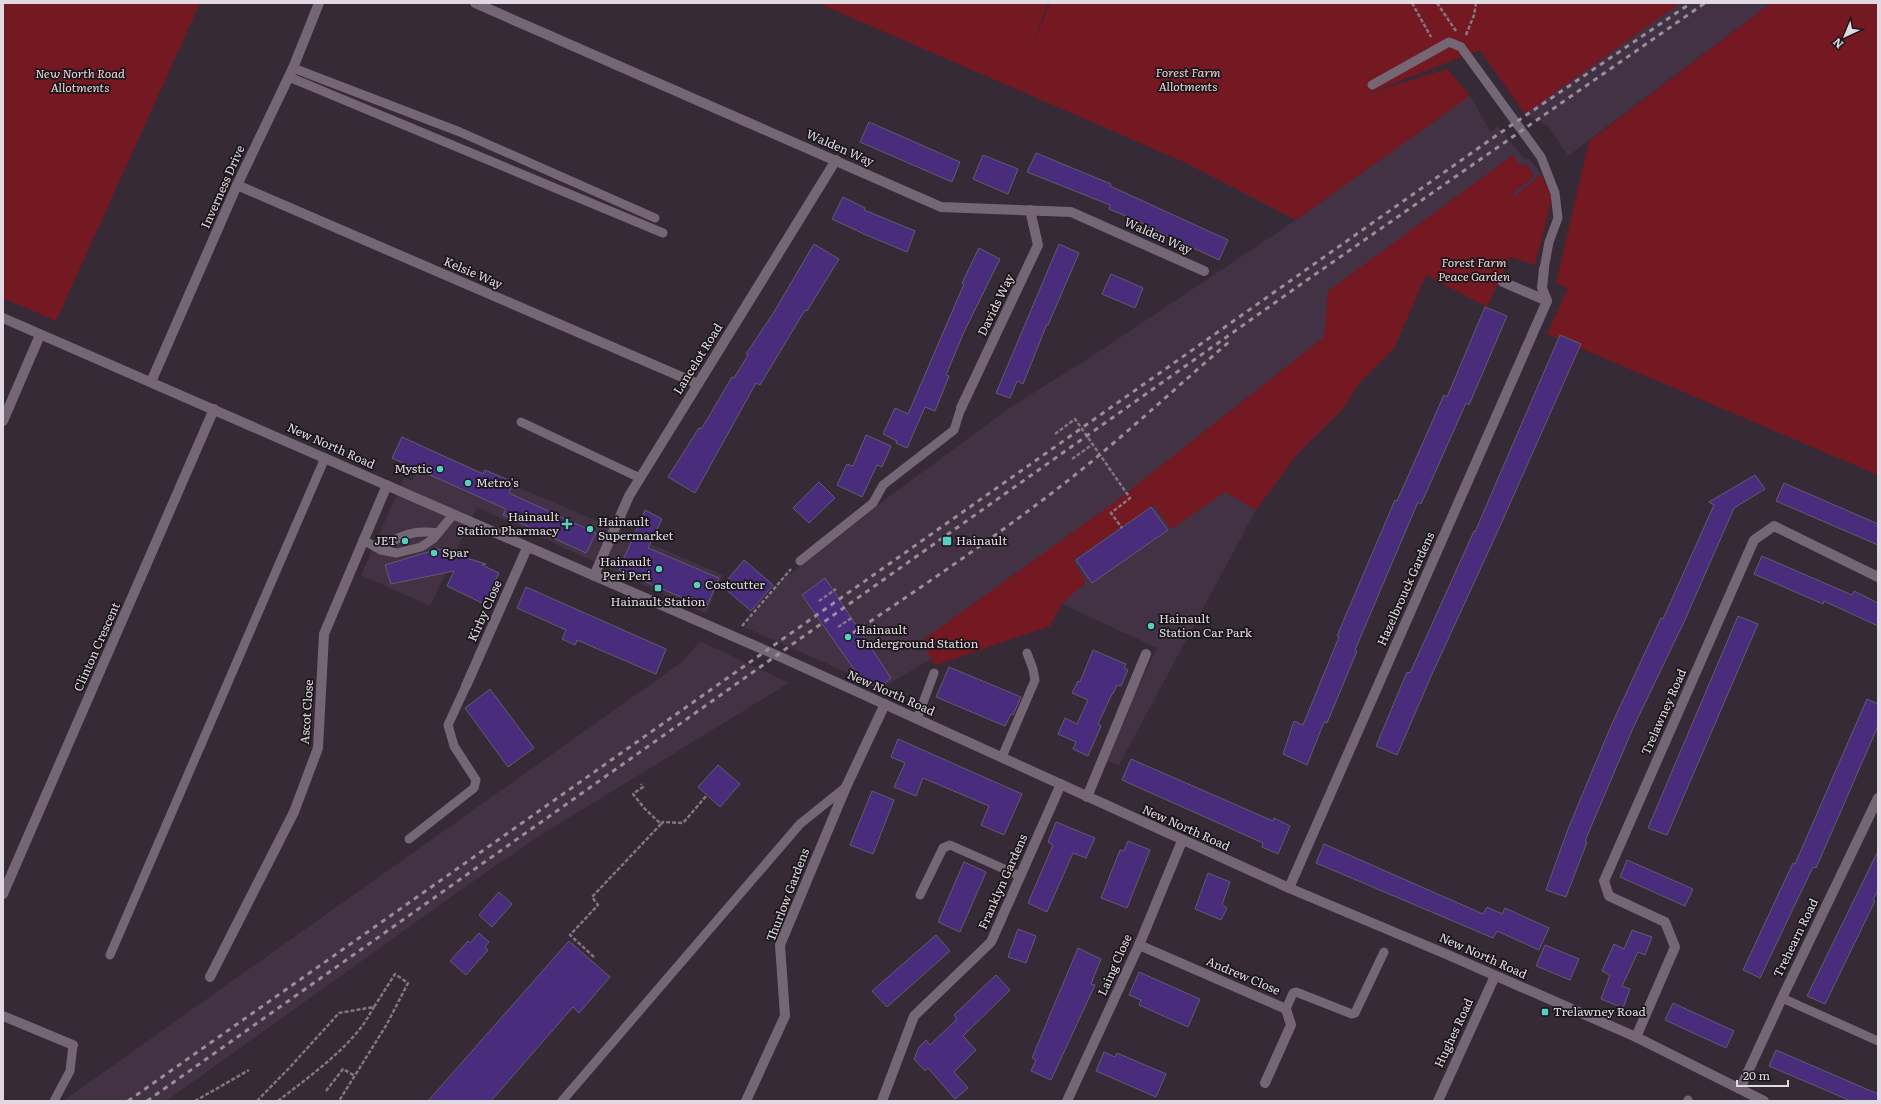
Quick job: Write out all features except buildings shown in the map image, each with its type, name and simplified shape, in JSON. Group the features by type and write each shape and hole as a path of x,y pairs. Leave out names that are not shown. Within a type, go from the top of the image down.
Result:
{"street":[{"name":"Inverness Drive","path":"151,382 237,185 291,72 319,3"},
{"name":"Walden Way","path":"475,3 941,207 1071,212 1204,271"},
{"name":"Lancelot Road","path":"594,576 629,496 836,160"},
{"name":"Kelsie Way","path":"237,185 698,384"},
{"name":"Davids Way","path":"961,408 1038,245 1030,210"},
{"path":"1544,269 1542,288 1547,301"},
{"path":"1503,282 1547,301"},
{"name":"Hazelbrouck Gardens","path":"1289,888 1547,301"},
{"name":"New North Road","path":"3,318 885,704 1182,841 1636,1037 1764,1101"},
{"path":"3,421 40,334"},
{"name":"Clinton Crescent","path":"3,894 214,410"},
{"name":"Ascot Close","path":"210,977 294,812 318,748 324,634 387,485"},
{"name":"Trelawney Road","path":"1636,1037 1674,947 1665,922 1609,896 1604,881 1754,540 1774,526 1878,577"},
{"name":"Kirby Close","path":"466,686 527,548"},
{"path":"1087,797 1146,654"},
{"name":"Thurlow Gardens","path":"746,1101 785,1016 780,945 846,787 885,704"},
{"name":"Franklyn Gardens","path":"882,1101 914,1016 991,942 1061,784"},
{"name":"Trehearn Road","path":"1740,1089 1878,798"},
{"name":"Laing Close","path":"1070,1100 1139,945 1182,841"},
{"name":"Andrew Close","path":"1139,945 1286,1009 1291,1025 1265,1083"},
{"name":"Hughes Road","path":"1438,1101 1495,976"},
{"path":"3,1016 73,1045"}],"lane":[{"path":"1372,85 1449,42 1462,44 1541,157 1555,193 1558,218 1549,242 1544,269"},
{"path":"291,72 460,132 655,218"},
{"path":"291,72 663,233"},
{"path":"800,561 873,502 883,485 954,430 961,408"},
{"path":"521,422 640,478"},
{"path":"110,955 325,458"},
{"path":"363,540 381,550 397,553 421,547 433,539 453,515"},
{"path":"381,550 390,542 402,536 421,531 438,533"},
{"path":"1002,757 1035,680 1034,670 1027,653"},
{"path":"917,719 934,673"},
{"path":"409,839 474,788 476,780 454,746 448,725 466,686"},
{"path":"562,1101 800,824 846,787"},
{"path":"920,894 944,848 950,845 1020,876"},
{"path":"1286,1009 1293,993 1296,992 1352,1014 1355,1013 1384,952"},
{"path":"1782,998 1878,1040"},
{"path":"54,1101 70,1071 73,1045"}],"path":[{"path":"1412,3 1437,48"},
{"path":"1437,3 1462,44"},
{"path":"1462,44 1474,15 1476,3"},
{"path":"1055,434 1075,419 1093,444 1130,498 1111,513 1122,528"},
{"path":"1072,459 1093,444"},
{"path":"733,637 781,579 800,561"},
{"path":"819,601 836,589"},
{"path":"838,626 853,616"},
{"path":"641,784 643,787 633,794 645,809 661,824"},
{"path":"594,957 570,935 598,905 592,897 663,822 683,823 707,795"},
{"path":"278,1101 334,1056 359,1030 395,974 408,983 387,1024 339,1101"},
{"path":"257,1101 339,1013 374,1007"},
{"path":"326,1091 343,1069 355,1076"},
{"path":"195,1101 249,1070"}],"shaded area":[{"path":"1550,3 1771,3 1568,156 1549,127 1525,114 1480,49"},
{"path":"1447,69 1470,96 1491,132 1498,126 1525,160 1529,158 1541,174 1426,275 1394,348 1360,382 1342,410 1298,453 1256,510 1119,765 1103,760 1157,648 1062,604 1021,630 987,626 882,688 744,627 782,580 875,507 1011,407 1094,355 1296,220 1186,163"},
{"path":"426,448 723,575 706,614 477,507 430,606 361,575 404,478 412,481"},
{"path":"700,641 789,683 539,836 469,884 166,1101 63,1101 682,662"}],"green space":[{"name":"New North Road Allotments","path":"3,3 200,3 56,321 3,298"},
{"name":"Forest Farm Allotments","path":"818,3 1048,3 1032,47 1050,3 1680,3 1525,114 1480,50 1366,94 1447,69 1470,96 1296,220 1186,163"},
{"path":"1771,3 1878,3 1878,475 1547,334 1568,288 1556,283 1589,141"},
{"name":"Forest Farm Peace Garden","path":"1513,155 1520,166 1526,163 1534,176 1512,194 1515,196 1541,174 1552,198 1535,265 1510,257 1487,307 1426,275 1394,348 1360,382 1342,410 1298,453 1256,510 1225,492 1171,529 1154,505 1073,560 1086,582 1062,604 1050,626 936,665 920,642 1116,501 1324,337 1328,291"}],"railway":[{"path":"128,1101 1497,135 1691,3"},
{"path":"147,1101 1307,280 1705,3"},
{"path":"853,633 984,543 1083,469 1229,342"}],"place":[{"name":"Mystic","path":"440,469"},
{"name":"Metro's","path":"468,483"},
{"name":"Hainault Station Pharmacy","path":"567,524"},
{"name":"Hainault Supermarket","path":"590,529"},
{"name":"JET","path":"405,541"},
{"name":"Hainault","path":"947,541"},
{"name":"Spar","path":"434,553"},
{"name":"Hainault Peri Peri","path":"659,569"},
{"name":"Costcutter","path":"697,585"},
{"name":"Hainault Station","path":"658,588"},
{"name":"Hainault Station Car Park","path":"1151,626"},
{"name":"Hainault Underground Station","path":"848,637"},
{"name":"Trelawney Road","path":"1545,1012"}]}
